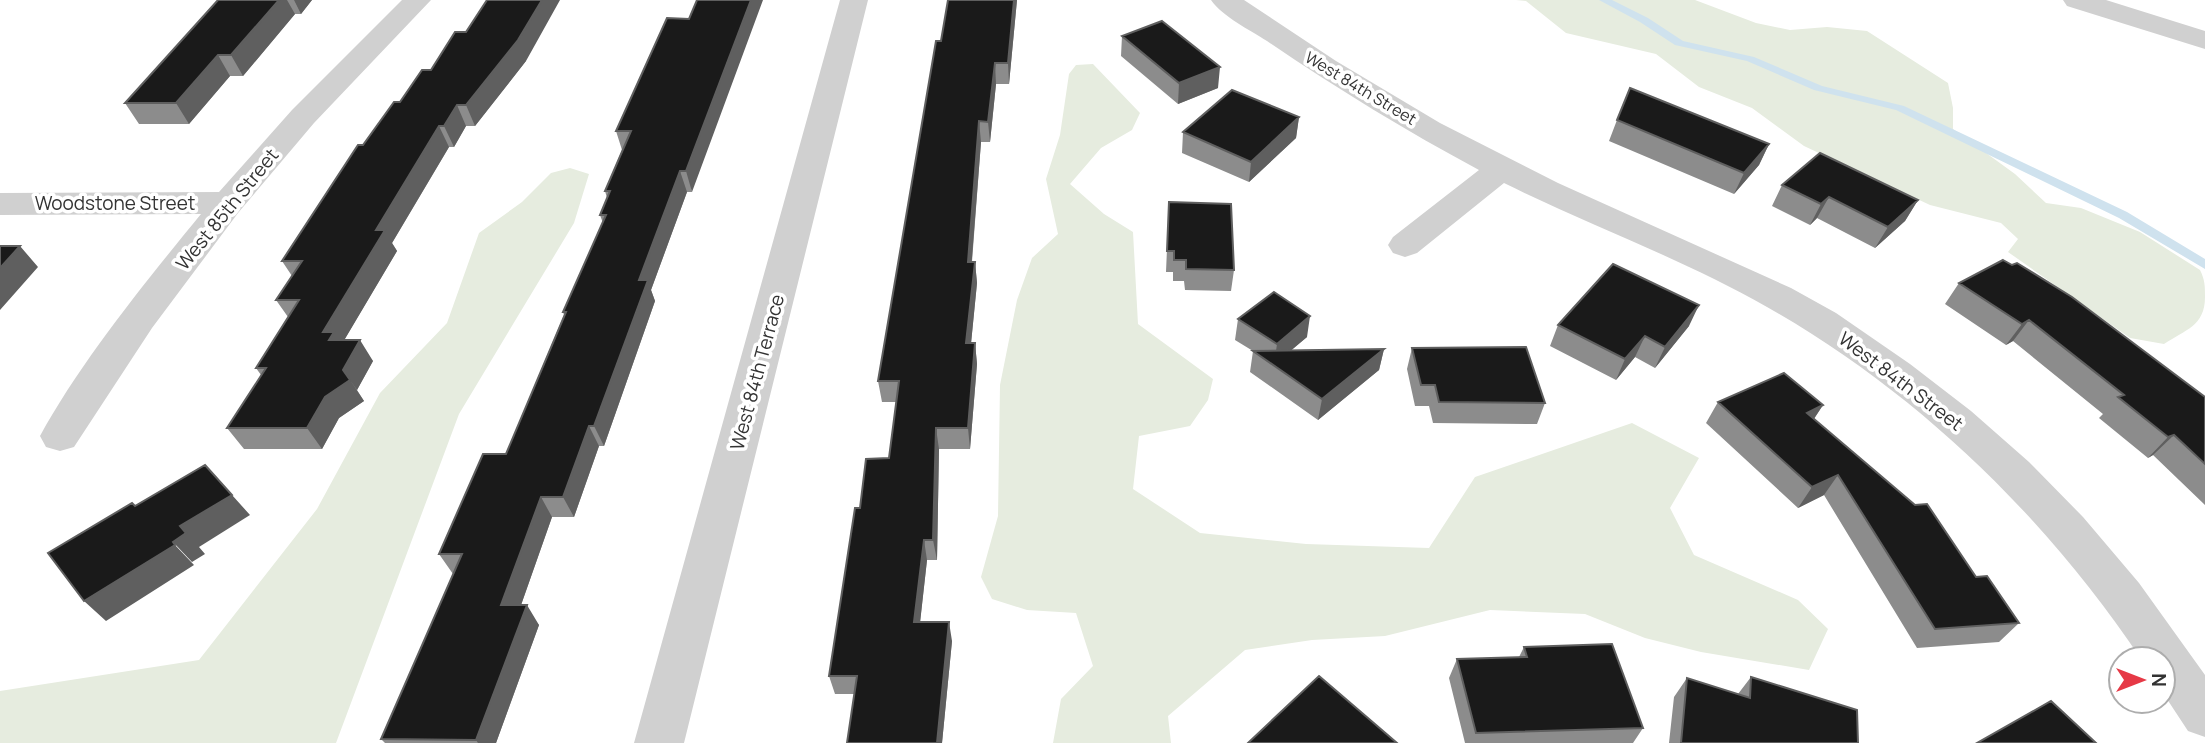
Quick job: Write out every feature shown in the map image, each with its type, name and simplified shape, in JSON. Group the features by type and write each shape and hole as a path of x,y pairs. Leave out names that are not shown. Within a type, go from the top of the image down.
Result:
{"street":[{"name":"West 85th Street","path":"60,436 139,320 230,203 307,112 417,0"},
{"name":"West 84th Terrace","path":"660,743 854,0"},
{"name":"West 84th Street","path":"1226,0 1362,91 1501,169 1764,290 1824,324 1887,367 1974,438 2047,507 2094,559 2134,610 2205,715"},
{"path":"2077,0 2203,35"},
{"path":"1405,245 1501,169"},
{"name":"Woodstone Street","path":"0,204 230,203"}],"shaded area":[{"path":"1516,0 1695,0 1756,23 1790,30 1827,27 1867,31 1948,83 1953,108 1953,129 2015,174 2046,203 2081,208 2140,232 2200,270 2205,290 2202,315 2192,326 2164,344 2130,338 2008,252 2018,239 2001,223 1930,205 1804,146 1752,108 1699,87 1656,54 1566,33 1526,1"},
{"path":"1093,64 1140,113 1132,130 1101,148 1070,184 1104,214 1133,232 1138,324 1213,379 1208,400 1190,426 1139,436 1133,489 1200,533 1306,544 1429,548 1475,477 1632,423 1699,458 1670,508 1694,555 1798,600 1828,629 1809,670 1701,652 1645,638 1585,614 1490,610 1385,636 1312,640 1245,650 1168,716 1171,743 1053,743 1061,699 1093,666 1076,613 1027,610 992,599 981,577 998,516 1000,385 1017,300 1032,258 1058,234 1046,179 1060,135 1069,74 1076,65"},
{"path":"570,168 589,174 574,223 459,414 336,743 0,743 0,691 199,660 317,509 380,393 447,323 479,233 522,202 551,173"}],"building":[{"path":"218,0 279,0 231,55 218,55 176,103 125,103"},
{"path":"487,0 542,0 518,40 466,105 457,105 444,126 439,126 376,230 385,230 323,332 334,332 329,340 360,340 343,370 350,380 325,397 307,428 227,428 266,368 256,368 299,300 276,300 302,261 282,261 358,145 363,145 394,102 400,102 422,70 431,70 455,32 466,32"},
{"path":"697,0 751,0 686,171 680,171 639,280 648,280 594,426 589,426 563,497 541,497 501,605 527,605 476,740 381,739 462,554 439,554 483,454 506,454 566,312 563,312 606,215 600,215 610,191 605,191 631,131 616,131 667,18 689,19"},
{"path":"948,0 1014,0 1008,63 995,63 988,122 979,121 968,262 975,262 966,343 975,343 968,428 936,428 933,540 924,540 914,622 949,622 937,743 847,743 857,676 829,676 855,508 860,508 866,459 889,458 899,381 878,381 936,41 941,41"},
{"path":"1162,21 1220,67 1179,83 1122,36"},
{"path":"1630,88 1769,144 1744,173 1617,120"},
{"path":"1232,90 1299,117 1251,162 1183,132"},
{"path":"1820,153 1918,200 1888,227 1829,197 1821,204 1782,185"},
{"path":"1169,202 1231,204 1234,270 1186,269 1186,260 1174,260 1174,251 1167,251"},
{"path":"0,246 20,246 0,268"},
{"path":"2003,260 2012,265 2017,263 2072,297 2205,397 2205,464 2174,435 2168,437 2118,397 2124,395 2029,320 2022,324 1959,283"},
{"path":"1613,264 1699,305 1665,347 1645,336 1625,359 1558,325"},
{"path":"1274,292 1310,316 1277,344 1238,319"},
{"path":"1526,347 1545,403 1439,402 1435,385 1421,385 1412,348"},
{"path":"1384,349 1322,399 1253,351"},
{"path":"1784,373 1823,405 1807,413 1915,505 1927,504 1976,577 1987,576 2019,623 1935,629 1838,475 1812,487 1718,402"},
{"path":"205,465 232,495 180,526 186,533 173,542 175,545 84,601 48,553 132,503 135,506"},
{"path":"1612,644 1643,728 1476,733 1457,659 1527,657 1524,647"},
{"path":"1319,676 1397,743 1248,743"},
{"path":"1751,677 1857,710 1858,743 1681,743 1687,678 1750,698"},
{"path":"2051,701 2096,743 1977,743"}],"waterway":[{"path":"1604,0 1644,20 1679,43 1750,59 1818,88 1900,108 2123,215 2205,265"}]}
